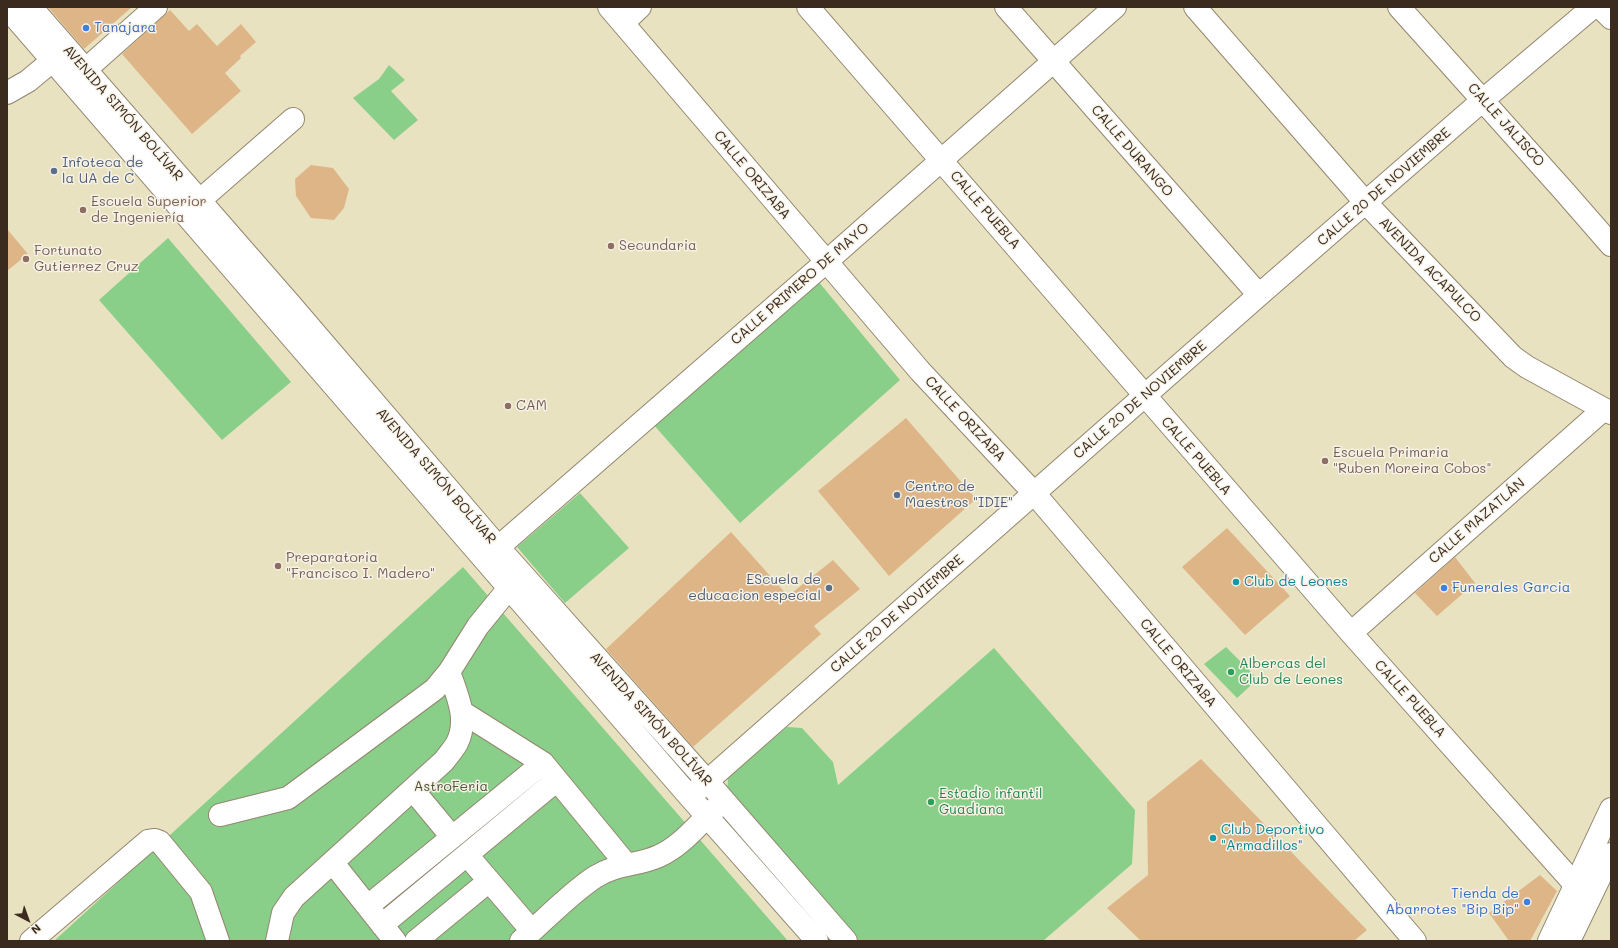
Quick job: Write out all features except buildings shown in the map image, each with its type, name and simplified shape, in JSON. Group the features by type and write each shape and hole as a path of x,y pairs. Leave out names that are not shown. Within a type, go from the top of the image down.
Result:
{"street":[{"path":"78,76 156,7"},
{"path":"616,15 640,7"},
{"name":"CALLE PUEBLA","path":"808,7 1351,633 1583,893"},
{"name":"CALLE DURANGO","path":"1006,7 1259,295"},
{"name":"CALLE PRIMERO DE MAYO","path":"491,553 826,262 1115,7"},
{"name":"AVENIDA ACAPULCO","path":"1195,7 1366,203 1512,356 1527,367 1608,411"},
{"name":"CALLE JALISCO","path":"1399,7 1484,100 1611,245"},
{"name":"CALLE 20 DE NOVIEMBRE","path":"689,796 1259,295 1594,7"},
{"path":"1600,7 1611,18"},
{"name":"AVENIDA SIMÓN BOLÍVAR","path":"16,9 60,55 491,553 689,796 817,941"},
{"name":"CALLE ORIZABA","path":"616,15 920,370 1034,493 1416,941"},
{"path":"7,93 28,81 60,55"},
{"name":"AVENIDA SIMÓN BOLÍVAR","path":"78,76 199,201 282,311"},
{"path":"199,201 293,119"},
{"name":"CALLE MAZATLÁN","path":"1351,633 1608,411"},
{"path":"220,815 288,798 435,689 450,672 478,626 515,581"},
{"name":"AVENIDA SIMÓN BOLÍVAR","path":"515,581 707,781 846,941"},
{"path":"277,941 283,913 294,897 444,761 457,744 462,728 462,712 450,672"},
{"path":"462,712 543,763 626,864"},
{"path":"368,906 543,763"},
{"path":"333,863 389,933 467,855 557,780"},
{"path":"413,790 452,837"},
{"path":"467,855 489,881 527,936 581,888 596,877 612,868 642,862 659,856 672,848 724,801"},
{"path":"1549,941 1604,860 1611,810"},
{"path":"31,941 148,841 155,840 160,842 201,892 218,941"},
{"path":"416,941 489,881"},
{"path":"1569,941 1583,893"}],"green space":[{"path":"389,65 405,80 391,91 418,120 394,140 353,98 379,79"},
{"path":"168,238 291,382 222,440 99,300"},
{"path":"818,281 900,380 740,523 653,424"},
{"path":"580,493 629,548 565,603 517,547"},
{"name":"AstroFeria","path":"463,567 788,941 54,941"},
{"name":"Albercas del Club de Leones","path":"1226,647 1258,679 1237,698 1204,664"},
{"name":"Estadio infantil Guadiana","path":"994,648 1135,810 1132,864 1043,941 855,941 727,794 728,777 787,727 802,728 833,762 838,785"}],"place":[{"name":"Tanajara","path":"86,28"},
{"name":"Infoteca de la UA de C","path":"54,171"},
{"name":"Escuela Superior de Ingeniería","path":"83,210"},
{"name":"Secundaria","path":"611,246"},
{"name":"Fortunato Gutierrez Cruz","path":"26,259"},
{"name":"CAM","path":"508,406"},
{"name":"Escuela Primaria \"Ruben Moreira Cobos\"","path":"1325,461"},
{"name":"Centro de Maestros \"IDIE\"","path":"897,495"},
{"name":"Preparatoria \"Francisco I. Madero\"","path":"278,566"},
{"name":"Club de Leones","path":"1236,582"},
{"name":"EScuela de educacion especial","path":"829,588"},
{"name":"Funerales Garcia","path":"1444,588"},
{"name":"Albercas del Club de Leones","path":"1231,672"},
{"name":"Estadio infantil Guadiana","path":"931,802"},
{"name":"Club Deportivo \"Armadillos\"","path":"1213,838"},
{"name":"Tienda de Abarrotes \"Bip Bip\"","path":"1527,902"}]}
